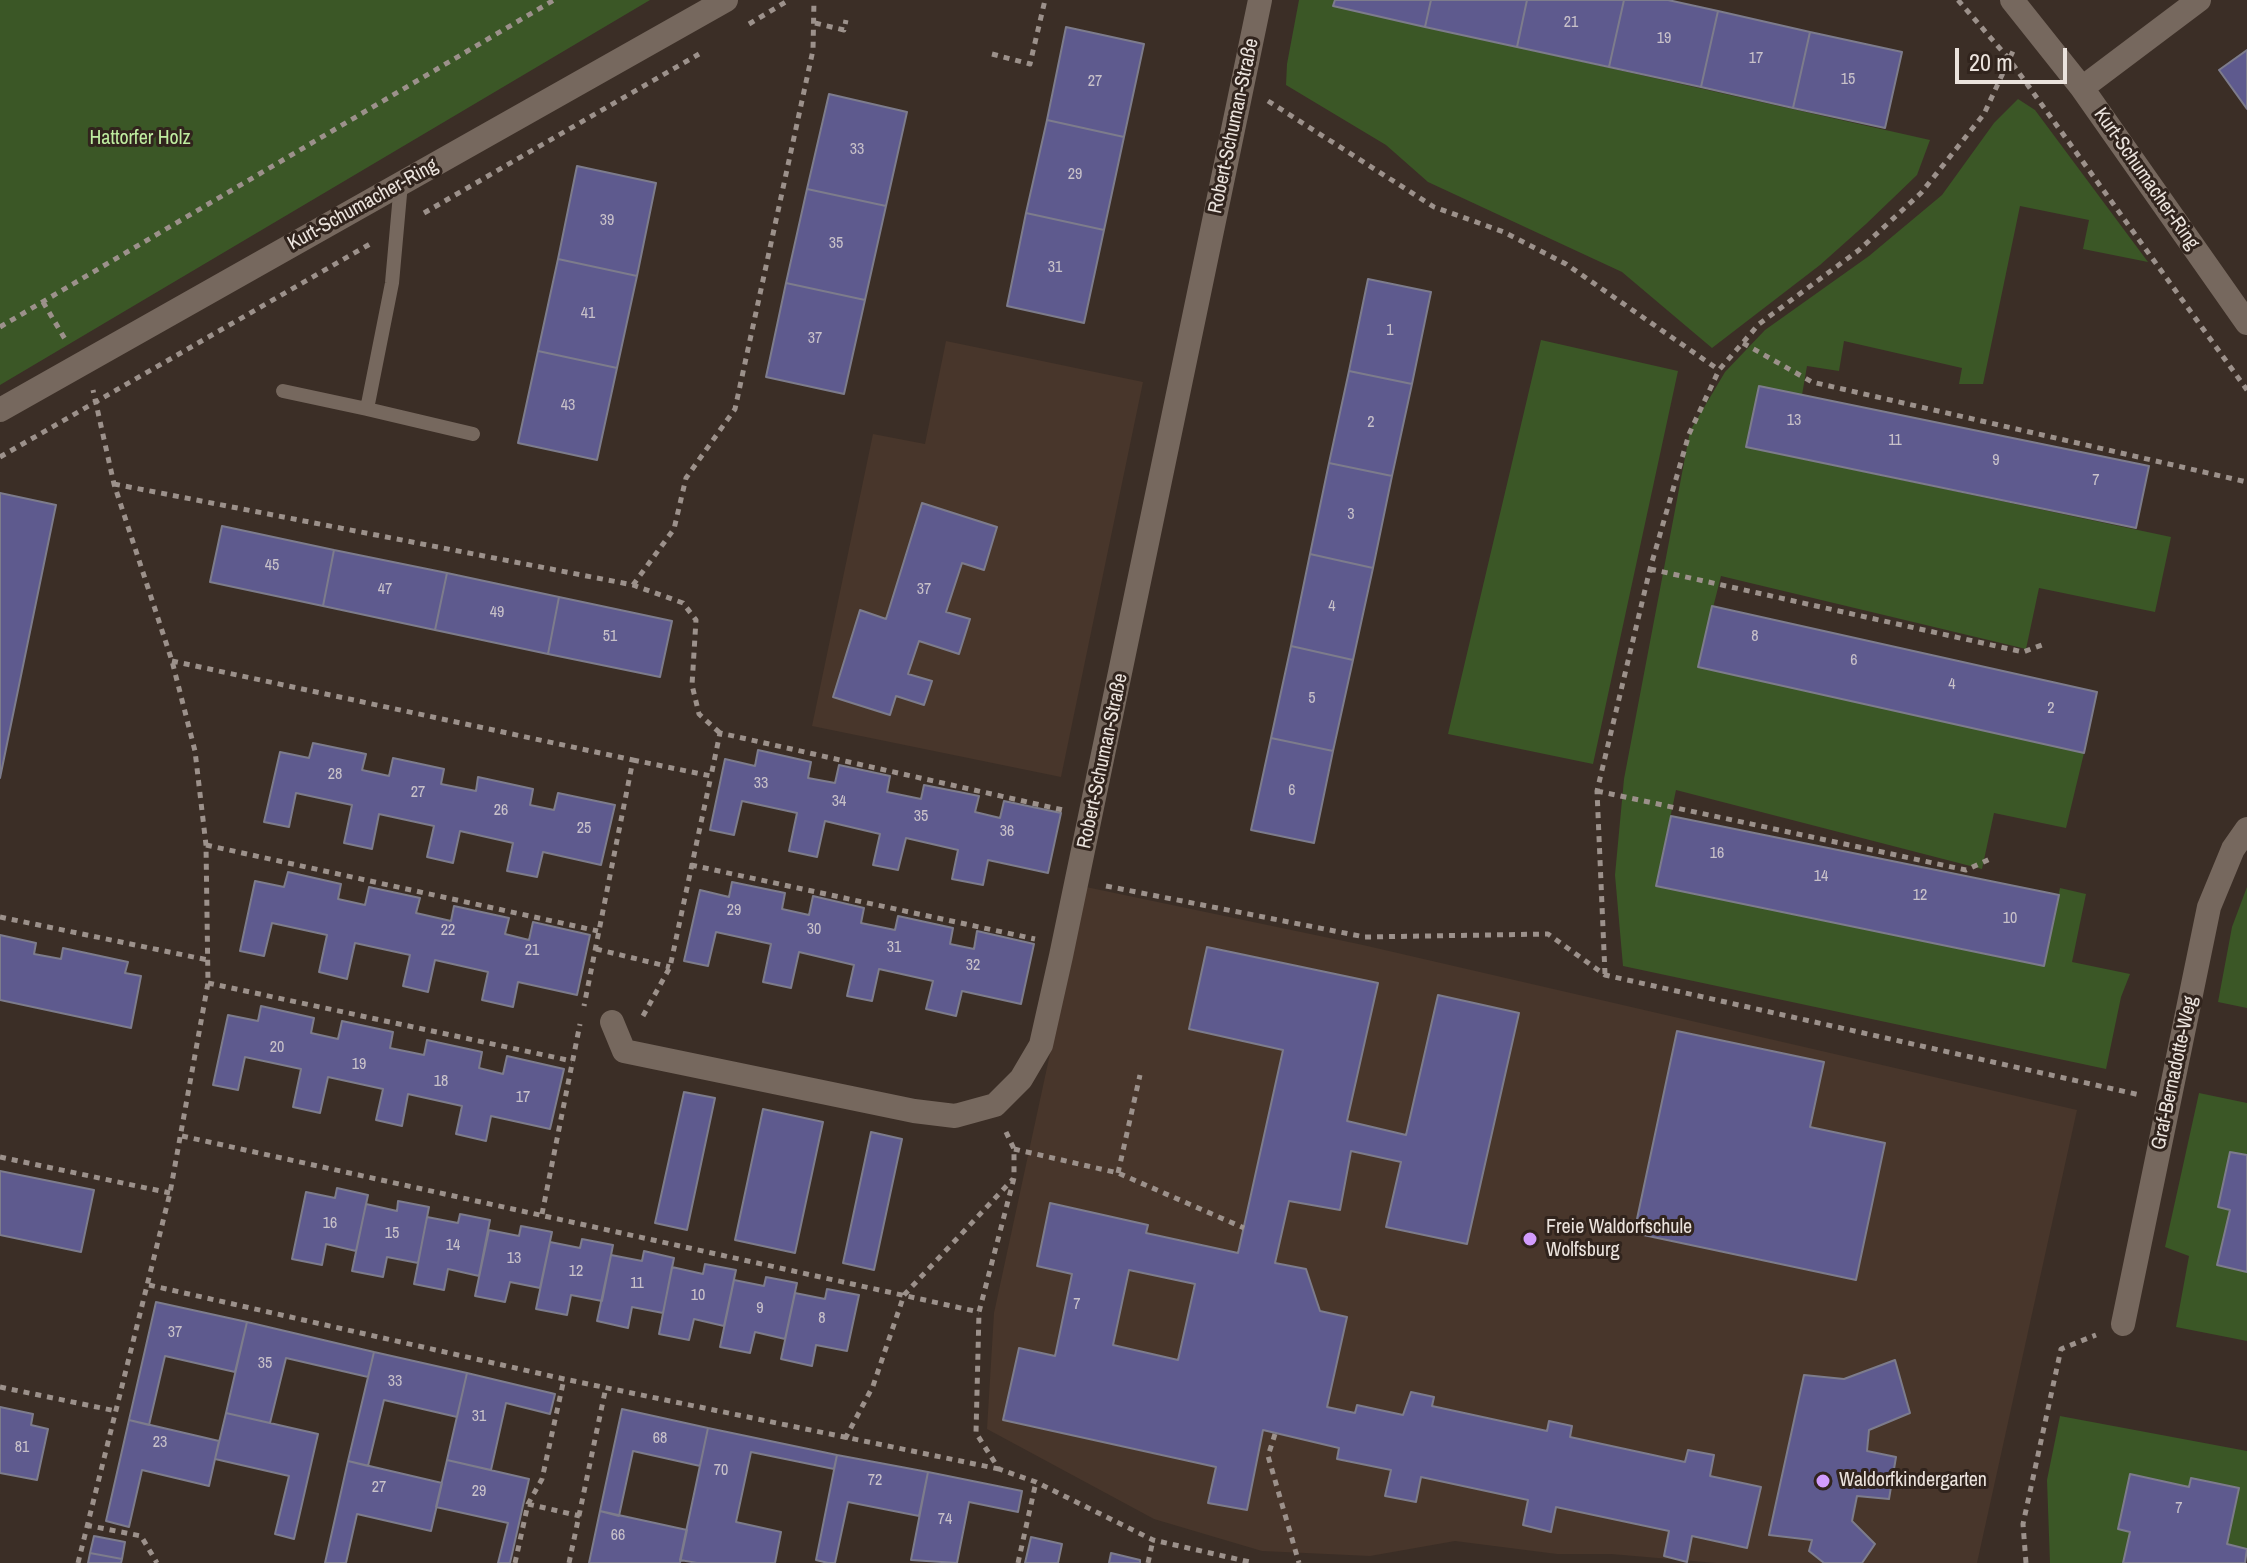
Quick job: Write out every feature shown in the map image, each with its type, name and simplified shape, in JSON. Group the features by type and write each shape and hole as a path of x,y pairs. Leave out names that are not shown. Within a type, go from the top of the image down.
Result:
{"street":[{"name":"Kurt-Schumacher-Ring","path":"0,410 726,0"},
{"name":"Robert-Schuman-Straße","path":"995,1105 1021,1079 1041,1045 1260,0"},
{"name":"Kurt-Schumacher-Ring","path":"2012,0 2082,88 2247,323"},
{"path":"2082,88 2199,0"},
{"name":"Graf-Bernadotte-Weg","path":"2123,1324 2209,907 2233,849 2247,829"},
{"path":"612,1022 624,1051 914,1111 955,1116 995,1105"}],"lane":[{"path":"367,409 392,283 401,183"},
{"path":"283,391 473,434"}],"path":[{"path":"0,327 554,0"},
{"path":"633,585 674,529 686,478 735,409 813,50 814,0"},
{"path":"992,54 1030,64 1045,0"},
{"path":"1958,0 2009,59 2247,390"},
{"path":"1605,975 1597,791 1650,569 1689,434 1719,370 1759,324 1859,250 1921,193 1984,114 2029,19"},
{"path":"815,23 844,30 846,20"},
{"path":"1242,84 1434,207 1504,232 1566,264 1719,370"},
{"path":"43,302 97,398 114,484 172,661 195,751 206,845 208,983 182,1136 149,1285 78,1563"},
{"path":"1743,343 1812,382 2247,482"},
{"path":"114,484 633,585 683,603 696,620 692,685 699,714 720,733 1091,816"},
{"path":"1650,569 2023,652 2042,645"},
{"path":"172,661 711,776"},
{"path":"624,1051 670,967 720,733"},
{"path":"542,1214 633,760"},
{"path":"1597,791 1966,870 1992,858"},
{"path":"206,845 598,931"},
{"path":"691,865 1063,945"},
{"path":"1077,880 1365,937 1548,934 1605,975 2169,1102"},
{"path":"0,917 208,960"},
{"path":"596,949 670,967"},
{"path":"208,983 572,1061"},
{"path":"1118,1173 1140,1075"},
{"path":"995,1105 1014,1149 1014,1178 979,1312 976,1433 999,1469"},
{"path":"182,1136 979,1312"},
{"path":"1014,1149 1118,1173 1244,1228"},
{"path":"0,1157 170,1193"},
{"path":"845,1439 873,1386 904,1295 1014,1178"},
{"path":"149,1285 564,1379 999,1469 1036,1482 1153,1540 1254,1563"},
{"path":"2026,1563 2023,1524 2061,1349 2123,1324"},
{"path":"515,1563 528,1504 542,1479 564,1379"},
{"path":"0,1387 116,1411"},
{"path":"569,1563 606,1387"},
{"path":"1275,1434 1268,1456 1299,1563"},
{"path":"1018,1563 1036,1482"},
{"path":"528,1504 580,1516"},
{"path":"86,1525 141,1536 157,1563"},
{"path":"1148,1563 1153,1540"}],"shaded area":[{"path":"946,341 1143,382 1061,777 812,726 873,434 925,444"},
{"name":"Freie Waldorfschule Wolfsburg","path":"1086,887 1363,945 2077,1110 1977,1563 1716,1563 1611,1554 1557,1554 1455,1541 1370,1556 1262,1551 1154,1519 987,1429 994,1313"}],"green space":[{"name":"Hattorfer Holz","path":"0,0 650,0 0,385"},
{"path":"1299,0 1335,0 1334,6 1930,140 1917,175 1866,224 1820,265 1712,348 1622,272 1428,182 1386,145 1286,85"},
{"path":"2018,99 2035,110 2148,262 2083,249 2089,220 2020,206 1983,384 1959,384 1962,368 1844,341 1839,371 1807,366 1802,395 1759,386 1746,447 2171,537 2155,612 2039,588 2026,649 1721,576 1698,667 2084,753 2066,828 1994,813 1982,869 1676,790 1656,886 2044,965 2060,888 2086,894 2072,962 2130,974 2121,997 2106,1069 1623,966 1615,875 1624,779 1690,431 1725,372 1765,330 1869,256 1942,195 1994,123"},
{"path":"1541,340 1678,371 1593,764 1448,734"},
{"path":"2247,887 2247,1008 2218,1002 2232,927"},
{"path":"2199,1093 2247,1103 2247,1155 2230,1152 2230,1210 2217,1264 2247,1272 2247,1341 2176,1327 2189,1256 2165,1247"},
{"path":"2060,1416 2247,1451 2247,1549 2227,1544 2238,1488 2192,1478 2189,1487 2131,1474 2118,1529 2130,1532 2123,1563 2050,1563 2047,1480"}],"building":[{"path":"1335,0 1431,0 1425,27 1333,6"},
{"path":"1431,0 1527,0 1517,47 1425,27"},
{"path":"1527,0 1624,0 1609,67 1517,47"},
{"path":"1624,0 1668,0 1718,11 1701,87 1609,67"},
{"path":"1718,11 1810,32 1793,108 1701,87"},
{"path":"1066,27 1144,44 1124,137 1047,120"},
{"path":"1810,32 1902,52 1885,128 1793,108"},
{"path":"2247,50 2247,109 2219,70"},
{"path":"829,94 907,112 886,206 807,189"},
{"path":"1047,120 1124,137 1104,230 1026,213"},
{"path":"577,166 656,183 637,276 558,259"},
{"path":"807,189 886,206 865,300 786,283"},
{"path":"1026,213 1104,230 1084,323 1007,306"},
{"path":"558,259 637,276 617,368 538,351"},
{"path":"1368,279 1431,292 1412,384 1349,371"},
{"path":"786,283 865,300 844,394 766,377"},
{"path":"538,351 617,368 597,460 518,443"},
{"path":"1349,371 1412,384 1392,476 1329,463"},
{"path":"1759,386 2149,466 2136,528 1746,447"},
{"path":"1329,463 1392,476 1373,568 1310,554"},
{"path":"0,493 56,505 0,778"},
{"path":"922,503 997,527 984,570 962,563 946,612 970,619 959,654 919,641 908,674 932,681 924,705 896,696 890,715 833,697 860,610 886,619"},
{"path":"222,526 334,550 323,606 210,582"},
{"path":"334,550 447,573 435,630 323,606"},
{"path":"1310,554 1373,568 1353,660 1291,646"},
{"path":"447,573 559,597 548,654 435,630"},
{"path":"559,597 672,621 660,677 548,654"},
{"path":"1712,606 2097,692 2084,753 1698,667"},
{"path":"1291,646 1353,660 1333,751 1271,738"},
{"path":"1271,738 1333,751 1314,843 1251,830"},
{"path":"313,743 366,754 362,770 389,776 393,758 444,769 441,784 476,791 478,777 533,789 530,805 554,810 558,793 615,805 601,865 543,852 537,877 507,871 513,843 460,831 453,863 427,857 434,826 379,814 372,849 344,843 352,805 296,793 289,827 264,822 280,752 309,758"},
{"path":"758,750 811,762 808,778 835,783 839,765 890,776 887,792 921,799 924,785 979,796 975,812 1000,818 1004,801 1061,813 1048,873 988,860 983,885 952,879 958,850 906,838 898,870 873,865 880,834 825,821 817,857 789,851 797,813 742,801 734,835 710,830 725,759 755,766"},
{"path":"1671,816 2059,895 2044,966 1656,886"},
{"path":"288,872 341,884 338,899 365,905 369,887 420,898 416,913 451,921 454,906 509,918 505,934 529,940 533,922 590,935 577,995 518,982 513,1007 482,1000 488,972 435,960 428,992 403,986 410,955 355,943 347,979 319,972 327,935 272,923 264,956 240,951 255,881 284,887"},
{"path":"732,882 785,893 782,909 809,915 813,896 864,908 861,923 895,930 898,916 953,928 950,944 974,949 977,931 1034,944 1021,1004 962,991 956,1016 926,1009 933,981 879,969 872,1001 847,996 854,965 799,952 791,988 763,982 771,944 716,932 708,966 684,961 700,890 729,897"},
{"path":"0,935 36,943 34,954 61,959 63,948 128,962 125,973 141,976 131,1028 0,1000"},
{"path":"1207,947 1378,983 1347,1121 1406,1135 1438,995 1519,1013 1467,1244 1386,1227 1401,1162 1351,1151 1340,1210 1289,1201 1275,1263 1306,1269 1320,1311 1347,1317 1327,1407 1355,1413 1357,1405 1403,1415 1411,1392 1434,1397 1432,1406 1547,1431 1549,1421 1572,1426 1570,1437 1685,1462 1688,1450 1714,1455 1710,1476 1761,1487 1747,1548 1692,1536 1687,1562 1664,1556 1669,1531 1556,1507 1551,1532 1523,1525 1528,1500 1421,1477 1416,1502 1385,1496 1391,1470 1337,1459 1339,1448 1263,1430 1247,1510 1208,1503 1216,1467 1003,1420 1019,1348 1055,1356 1072,1274 1037,1266 1050,1203 1148,1225 1146,1233 1238,1253 1283,1050 1189,1029","holes":["1129,1270 1195,1284 1178,1360 1113,1345"]},
{"path":"261,1006 314,1018 311,1033 338,1039 342,1021 393,1032 390,1048 424,1055 427,1040 482,1052 479,1068 503,1074 507,1056 564,1069 550,1129 491,1116 486,1141 456,1134 462,1106 408,1094 402,1126 376,1120 383,1089 328,1077 320,1113 293,1107 301,1069 245,1057 238,1090 213,1085 228,1015 258,1021"},
{"path":"1677,1031 1824,1062 1810,1127 1885,1143 1856,1280 1634,1233"},
{"path":"684,1092 715,1098 687,1230 655,1223"},
{"path":"763,1109 823,1122 795,1253 735,1240"},
{"path":"871,1132 902,1139 874,1270 843,1263"},
{"path":"2230,1152 2247,1155 2247,1272 2217,1265 2230,1210 2218,1207"},
{"path":"0,1171 94,1190 81,1252 0,1235"},
{"path":"337,1188 368,1195 356,1251 326,1244 322,1265 292,1259 306,1192 335,1198"},
{"path":"398,1201 429,1207 418,1263 387,1257 383,1277 352,1271 366,1204 397,1211"},
{"path":"460,1214 490,1220 479,1276 448,1269 444,1290 414,1284 427,1217 458,1223"},
{"path":"521,1226 552,1232 540,1288 510,1282 505,1302 475,1296 489,1230 519,1236"},
{"path":"582,1239 613,1245 602,1301 571,1295 567,1315 536,1309 550,1242 580,1248"},
{"path":"644,1251 674,1258 663,1313 632,1307 628,1328 597,1321 611,1255 642,1261"},
{"path":"705,1264 736,1270 724,1326 694,1319 689,1340 659,1334 672,1267 703,1274"},
{"path":"766,1277 797,1283 785,1339 755,1332 750,1353 720,1347 734,1280 764,1286"},
{"path":"827,1289 859,1295 847,1351 816,1345 812,1366 781,1359 795,1293 825,1299"},
{"path":"156,1302 247,1322 235,1372 165,1356 149,1425 129,1420"},
{"path":"247,1322 374,1352 368,1377 286,1358 270,1423 226,1413"},
{"path":"374,1352 467,1373 457,1417 384,1400 368,1466 348,1461"},
{"path":"1895,1360 1910,1413 1869,1430 1867,1451 1896,1457 1889,1499 1857,1496 1852,1521 1875,1544 1862,1563 1824,1563 1809,1551 1812,1540 1769,1535 1804,1375 1844,1379"},
{"path":"467,1373 555,1394 550,1414 506,1403 491,1470 447,1460"},
{"path":"0,1407 33,1414 31,1425 48,1429 37,1480 0,1473"},
{"path":"622,1409 708,1428 700,1466 633,1451 619,1516 600,1511"},
{"path":"226,1413 318,1434 294,1539 275,1534 289,1476 215,1459"},
{"path":"129,1420 219,1441 209,1486 142,1470 129,1527 106,1521"},
{"path":"708,1428 837,1455 834,1469 751,1452 736,1522 781,1532 775,1563 697,1563 680,1560"},
{"path":"837,1455 928,1472 919,1516 848,1502 835,1563 828,1563 816,1560"},
{"path":"447,1460 529,1479 510,1563 498,1563 508,1523 436,1507"},
{"path":"348,1461 442,1483 431,1531 357,1514 346,1563 325,1563"},
{"path":"928,1472 1022,1491 1018,1512 969,1502 957,1563 911,1560"},
{"path":"2130,1474 2189,1487 2191,1478 2239,1488 2227,1544 2247,1549 2245,1563 2123,1563 2130,1532 2118,1529"},
{"path":"600,1511 687,1530 680,1563 589,1563"},
{"path":"94,1536 125,1542 122,1559 90,1553"},
{"path":"1031,1537 1062,1544 1058,1563 1025,1563"},
{"path":"90,1553 122,1559 121,1563 88,1563"},
{"path":"1111,1553 1140,1560 1140,1563 1109,1563"}],"place":[{"name":"Freie Waldorfschule Wolfsburg","path":"1530,1239"},
{"name":"Waldorfkindergarten","path":"1823,1481"}]}
